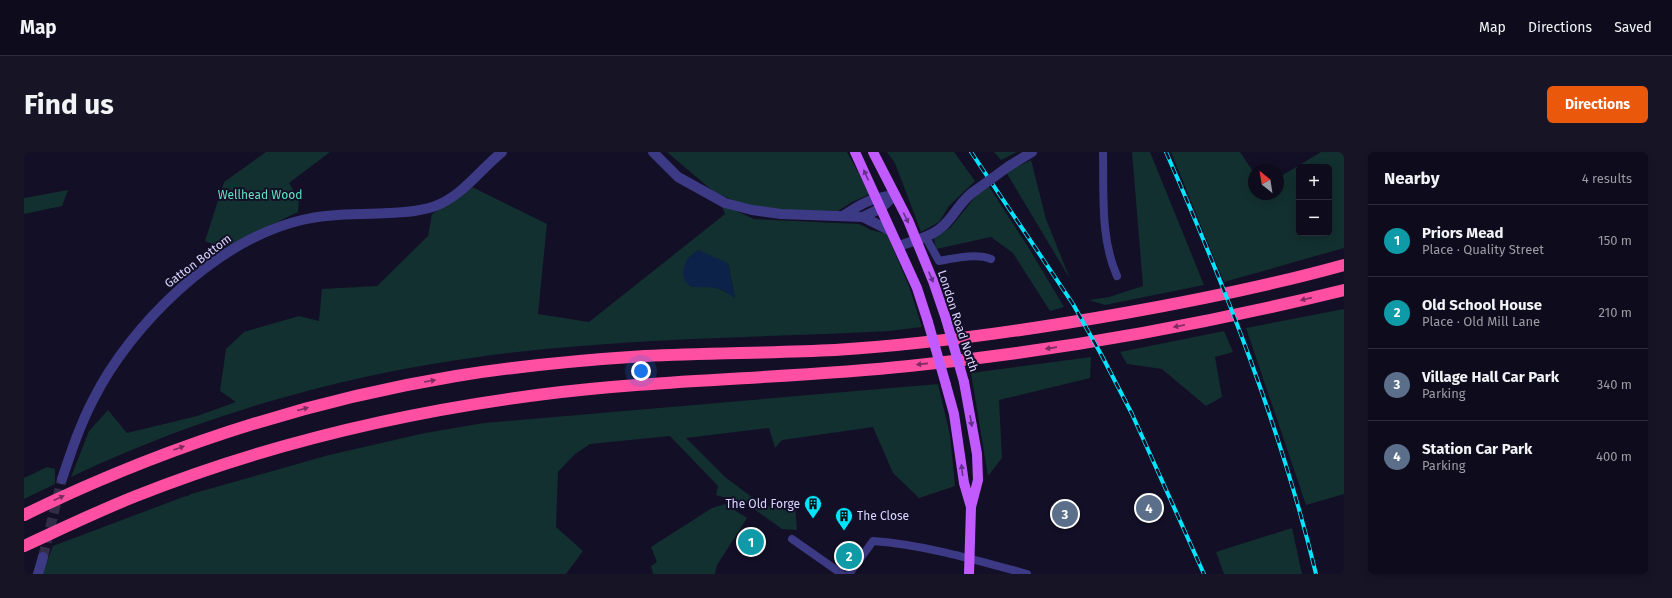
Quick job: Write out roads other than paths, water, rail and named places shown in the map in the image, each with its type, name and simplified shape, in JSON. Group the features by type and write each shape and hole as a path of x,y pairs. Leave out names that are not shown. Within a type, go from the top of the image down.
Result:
{"highway":[{"path":"24,515 105,478 228,431 319,405 411,384 504,369 551,364 645,356 834,350 1019,330 1185,302 1344,265"},
{"path":"24,546 135,496 215,467 310,438 401,417 493,401 577,390 906,366 1027,352 1134,335 1344,290"}],"main road":[{"name":"London Road North","path":"855,152 917,288 954,414 964,483 971,508"},
{"name":"London Road North","path":"873,152 894,195 921,239 964,382 978,454 978,480 971,508 969,574"}],"street":[{"name":"Gatton Bottom","path":"62,479 82,422 118,358 136,334 165,303 224,254 258,235 284,224 324,216 402,213 438,205 455,194 502,152"},
{"path":"653,152 678,177 725,203 780,214 863,217 891,231"},
{"path":"898,246 921,239 946,223 965,197 1009,166 1032,152"},
{"path":"1103,152 1107,243 1110,260 1117,276"},
{"path":"843,216 859,205 876,197 894,195"},
{"path":"863,217 880,208 894,195"},
{"path":"921,239 939,261 984,256 992,259"},
{"path":"792,540 842,574"},
{"path":"849,574 872,541 900,543 970,558 1027,574"},
{"path":"38,574 43,557"}],"water":[{"path":"698,250 728,263 735,298 717,288 694,287 687,284 683,272 684,267 690,256"}],"tunnel":[{"path":"43,557 62,479"}],"railway":[{"path":"971,152 1073,304 1102,356 1132,414 1204,574"},
{"path":"1166,152 1231,307 1269,413 1302,520 1316,574"}],"place":[{"name":"Station Car Park","path":"1149,508"},
{"name":"Village Hall Car Park","path":"1065,514"},
{"name":"The Old Forge","path":"813,519"},
{"name":"The Close","path":"844,531"},
{"name":"Priors Mead","path":"751,542"},
{"name":"Old School House","path":"849,556"}],"park label":[{"name":"Wellhead Wood","path":"260,195"}]}
